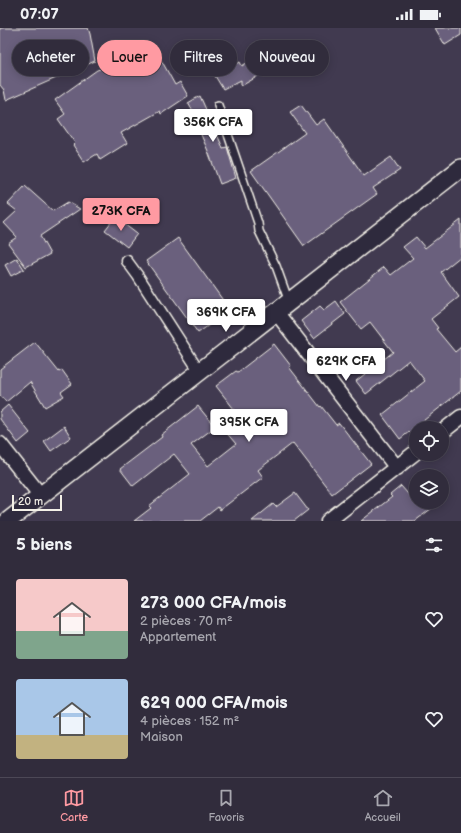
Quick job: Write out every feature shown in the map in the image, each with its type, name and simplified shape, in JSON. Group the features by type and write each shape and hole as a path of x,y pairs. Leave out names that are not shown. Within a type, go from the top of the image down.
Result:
{"street":[{"path":"8,521 461,168"},
{"path":"127,261 200,372"},
{"path":"282,307 397,468"},
{"path":"449,426 461,417"},
{"path":"0,444 41,496"},
{"path":"328,521 409,458"}],"lane":[{"path":"218,105 258,223 259,231 276,266 282,307"}],"building":[{"path":"0,28 88,28 95,61 89,64 89,40 12,40 12,76 61,76 6,100 4,90 0,85"},
{"path":"435,28 461,28 461,35 445,45"},
{"path":"162,61 175,85 180,82 188,96 161,114 160,111 121,133 127,143 100,160 97,154 84,162 73,145 75,143 58,119 65,114 55,100 97,70 97,76 162,76"},
{"path":"240,62 242,66 245,64 245,76 258,76 241,86 241,80 223,89 215,76 237,76 237,64"},
{"path":"200,96 223,148 227,147 236,178 220,184 199,130 203,128 188,103"},
{"path":"301,105 316,125 324,119 364,176 391,157 400,170 373,188 377,194 304,246 251,171 305,133 290,112"},
{"path":"25,186 53,211 68,202 80,209 40,236 50,254 26,267 8,243 17,237 4,223 17,211 8,204"},
{"path":"115,217 137,234 127,247 105,230"},
{"path":"461,220 461,256 441,272 459,297 431,319 438,328 436,329 455,352 461,347 461,391 423,421 409,421 409,432 400,439 382,415 425,381 409,360 366,394 356,381 393,352 370,322 361,329 340,302 384,267 391,275 413,258 403,247 416,237 425,248"},
{"path":"178,238 230,310 198,333 146,261"},
{"path":"17,258 24,269 11,276 5,265"},
{"path":"336,301 345,314 314,338 301,321 320,306 324,310"},
{"path":"35,342 59,372 62,370 72,384 61,392 64,396 45,407 30,382 6,402 0,395 0,369"},
{"path":"274,344 291,366 289,367 320,407 321,406 336,425 339,423 371,464 332,494 293,443 258,470 263,477 220,510 218,507 200,521 134,521 151,508 149,506 190,474 174,454 133,486 120,469 162,437 161,435 198,406 215,427 191,445 208,466 236,444 225,431 241,418 216,386 236,371 238,372"},
{"path":"8,405 30,433 18,443 0,419 0,412"},
{"path":"64,426 71,437 51,451 44,441"},
{"path":"401,486 409,495 409,509 431,509 415,521 361,521 392,497 390,495"},
{"path":"295,493 308,510 294,521 252,521 273,504 276,507"}]}
